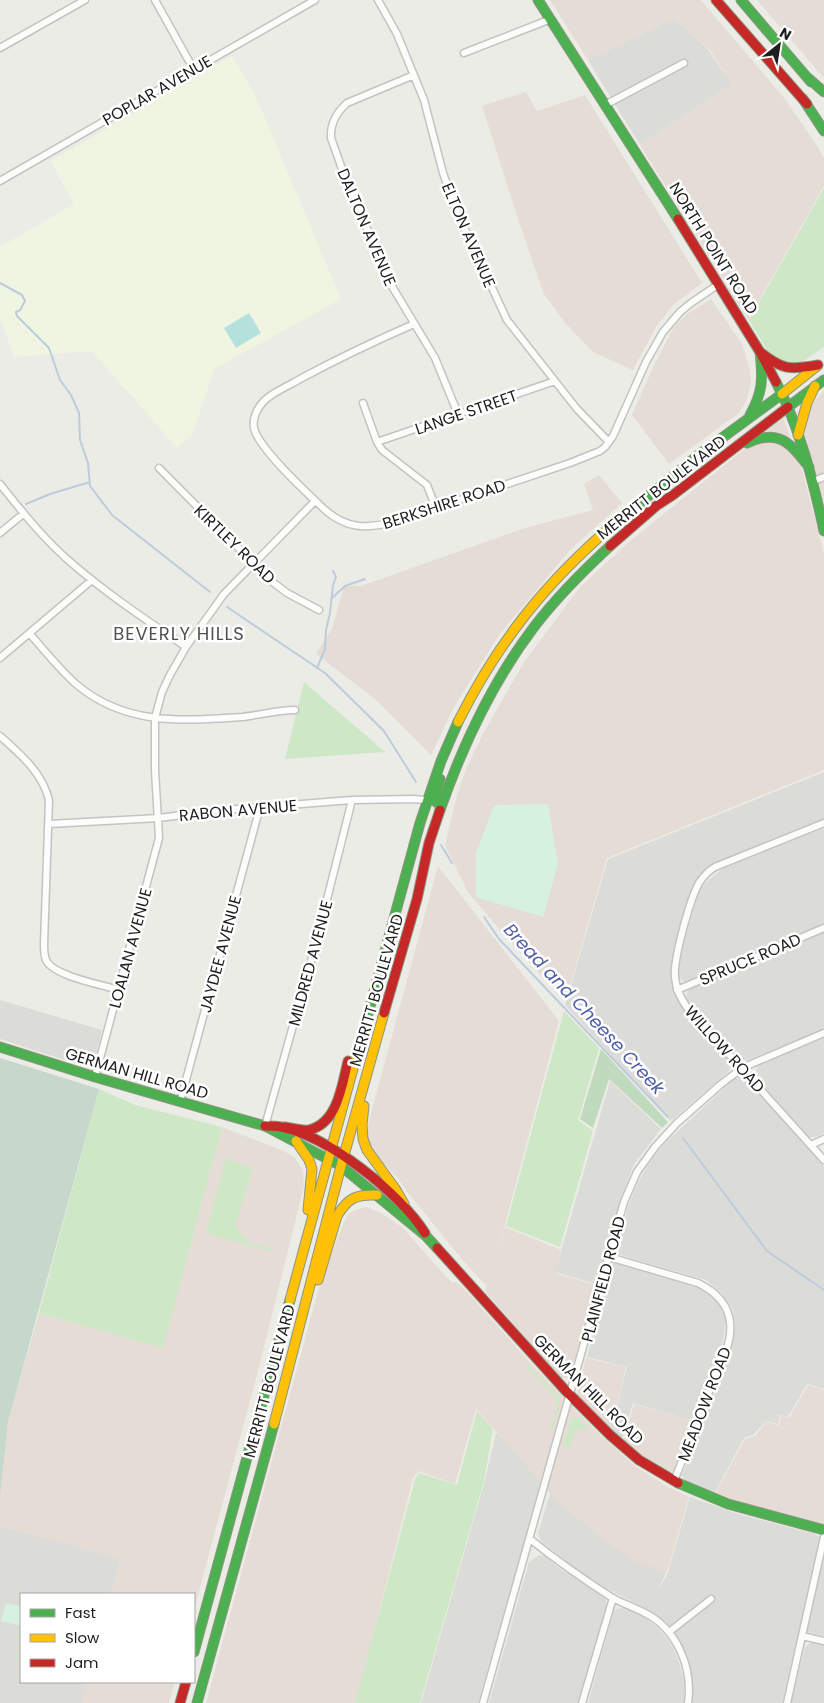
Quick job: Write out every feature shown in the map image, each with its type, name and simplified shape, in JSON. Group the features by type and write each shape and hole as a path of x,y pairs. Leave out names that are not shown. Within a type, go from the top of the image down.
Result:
{"main road":[{"name":"NORTH POINT ROAD","path":"538,0 719,284 760,352 788,407 809,467 824,531"},
{"path":"716,0 824,124"},
{"path":"724,0 746,33"},
{"path":"741,0 806,77 824,94"},
{"path":"803,99 824,131"},
{"path":"760,352 774,364 785,369 792,370 821,363"},
{"path":"747,419 756,404 762,387 760,352"},
{"name":"MERRITT BOULEVARD","path":"195,1648 426,800 445,750 467,705 494,659 522,619 549,586 588,546 615,523 673,476 821,363"},
{"name":"MERRITT BOULEVARD","path":"197,1703 341,1166 417,899 429,843 441,805 463,749 488,700 522,644 540,620 587,567 656,506 824,380"},
{"path":"798,435 807,403 815,386"},
{"path":"730,451 750,440 764,436 776,436 793,446 809,467"},
{"path":"441,805 436,802 435,797 443,767 445,750"},
{"path":"426,800 434,809 427,836 429,843"},
{"name":"GERMAN HILL ROAD","path":"0,1047 95,1077 265,1126 285,1127 344,1156 404,1204 419,1223 426,1236"},
{"path":"285,1127 306,1130 322,1125 329,1119 334,1110 350,1053 358,1052"},
{"path":"362,1095 365,1104 361,1134 364,1148 398,1192 404,1204"},
{"name":"GERMAN HILL ROAD","path":"265,1126 272,1132 296,1141 341,1166 426,1236 570,1396 627,1450 674,1481 728,1504 824,1530"},
{"path":"296,1141 309,1160 312,1169 304,1247"},
{"path":"309,1289 314,1290 337,1216 341,1209 353,1197 358,1195 378,1195"},
{"path":"180,1703 186,1683"}],"street":[{"path":"0,48 85,0"},
{"path":"155,0 194,70"},
{"name":"POPLAR AVENUE","path":"0,181 314,0"},
{"name":"ELTON AVENUE","path":"378,0 397,34 424,100 449,191 468,238 507,320 554,381 609,442"},
{"path":"464,54 551,19"},
{"path":"605,106 684,63"},
{"name":"DALTON AVENUE","path":"414,75 348,103 339,111 330,131 337,155 393,289 436,358 458,414"},
{"path":"609,442 646,362 663,332 686,308 719,284"},
{"name":"BERKSHIRE ROAD","path":"414,324 327,364 274,394 259,407 254,430 260,441 315,501 338,519 347,524 377,527 594,454 609,442"},
{"name":"LANGE STREET","path":"377,442 554,381"},
{"path":"363,403 377,442 386,454 427,485 436,508"},
{"name":"KIRTLEY ROAD","path":"159,468 252,564 287,593 318,610"},
{"path":"813,481 824,477"},
{"path":"0,484 23,514 63,556 92,580 186,648"},
{"name":"LOALAN AVENUE","path":"95,1077 159,838 155,770 155,718 165,685 186,648 224,594 315,501"},
{"path":"0,533 23,514"},
{"path":"0,658 92,580"},
{"path":"30,634 68,676 96,698 120,710 155,718 218,718 253,716 274,711 295,710"},
{"path":"0,736 40,777 49,800 44,944 46,960 50,966 57,970 86,981 119,990"},
{"name":"RABON AVENUE","path":"49,824 159,818 212,811 352,800 426,800"},
{"name":"MILDRED AVENUE","path":"265,1126 320,928 352,800"},
{"name":"JAYDEE AVENUE","path":"180,1102 260,807"},
{"name":"WILLOW ROAD","path":"824,823 715,867 705,875 699,882 690,904 674,970 677,990 688,1009 824,1160"},
{"name":"SPRUCE ROAD","path":"677,990 824,928"},
{"name":"PLAINFIELD ROAD","path":"483,1703 624,1202 632,1182 645,1160 676,1124 720,1084 742,1068 824,1033"},
{"path":"811,1145 824,1140"},
{"name":"MEADOW ROAD","path":"609,1257 707,1287 720,1298 728,1313 730,1326 725,1352 674,1481"},
{"path":"787,1703 824,1537"},
{"path":"530,1539 569,1569 613,1598 646,1613 669,1632 681,1652 687,1671 690,1687 688,1703"},
{"path":"582,1703 613,1598"},
{"path":"669,1632 711,1599"},
{"path":"802,1636 824,1641"}],"shaded area":[{"path":"550,0 701,0 785,99 818,147 824,159 824,186 748,320 640,145 732,84 709,49 674,18 588,60"},
{"path":"757,0 824,0 824,78"},
{"path":"674,18 706,47 732,84 640,145 588,60"},
{"path":"232,56 256,97 341,299 214,369 192,435 177,448 92,351 14,357 0,317 0,247 74,204 51,161"},
{"path":"526,92 537,111 585,95 702,283 673,305 656,327 633,370 593,352 566,324 544,294 482,106"},
{"path":"711,299 742,344 750,370 751,382 747,399 739,413 669,464 632,415 654,365 674,327 687,314"},
{"path":"249,313 261,333 236,348 224,328"},
{"path":"824,390 824,502 805,435 806,411"},
{"path":"783,418 800,462 824,554 824,770 607,858 568,993 548,983 468,892 445,845 457,795 467,767 484,732 524,662 581,586 630,541"},
{"path":"599,475 622,503 570,550 499,635 454,707 431,755 375,699 316,654 332,629 344,586 361,586 525,528 593,510 584,484"},
{"path":"824,772 824,821 723,862 694,887 690,895 671,974 679,1002 731,1063 731,1067 728,1072 671,1121 565,1005 608,859"},
{"path":"548,804 558,864 543,917 476,897 476,853 494,805"},
{"path":"824,828 824,925 685,982 679,978 678,964 698,894 704,884 722,869"},
{"path":"438,866 559,1021 498,1251 505,1227 561,1250 555,1273 596,1285 570,1378 561,1378 485,1291 487,1286 465,1263 405,1189 400,1180 374,1154 368,1141 367,1129 371,1113"},
{"path":"824,932 824,1029 748,1060 743,1060 735,1057 687,1003 688,990 693,985"},
{"path":"0,1000 102,1030 92,1069 0,1039"},
{"path":"824,1038 824,1134 809,1137 805,1135 757,1080 756,1070 762,1063"},
{"path":"0,1058 99,1089 8,1422 0,1497"},
{"path":"741,1076 746,1078 824,1166 824,1389 807,1384 788,1417 780,1415 778,1424 766,1421 753,1435 744,1438 714,1494 692,1485 684,1480 682,1475 720,1381 733,1342 735,1325 733,1309 721,1293 706,1280 618,1254 617,1250 628,1207 638,1182 654,1156 665,1143 735,1078"},
{"path":"610,1081 661,1129 634,1164 620,1201 596,1284 555,1272"},
{"path":"222,1127 284,1151 295,1158 303,1171 304,1186 258,1371 195,1606 195,1593 111,1593 121,1558 0,1526 0,1497 8,1422 39,1313 163,1347"},
{"path":"366,1207 381,1213 402,1227 451,1282 459,1283 535,1368 599,1434 635,1466 663,1484 689,1497 667,1572 639,1563 609,1544 558,1502 476,1409 455,1484 418,1471 413,1478 356,1703 206,1703 318,1291 348,1214"},
{"path":"613,1263 703,1288 713,1296 723,1311 726,1322 722,1346 693,1421 633,1403 622,1439 611,1429 627,1367 587,1357"},
{"path":"586,1358 626,1367 611,1429 577,1394"},
{"path":"808,1385 824,1390 824,1525 780,1515 715,1494 745,1439 755,1436 766,1422 779,1425 781,1416 789,1418"},
{"path":"634,1404 693,1421 673,1472 667,1472 623,1442"},
{"path":"496,1433 544,1474 478,1703 421,1703 485,1480"},
{"path":"552,1487 667,1566 658,1591 667,1575 690,1497 738,1514 815,1534 819,1537 820,1542 782,1703 692,1703 693,1685 688,1660 677,1637 665,1621 649,1610 593,1582 541,1541 538,1533"},
{"path":"0,1526 121,1558 111,1593 20,1593 20,1683 156,1683 163,1703 0,1703"},
{"path":"824,1554 824,1636 806,1632"},
{"path":"539,1555 545,1556 560,1569 606,1600 607,1607 578,1703 489,1703 529,1562"},
{"path":"6,1603 20,1607 20,1626 1,1621"},
{"path":"626,1607 643,1616 659,1629 672,1645 684,1681 684,1703 588,1703 614,1610"},
{"path":"812,1642 824,1643 824,1703 791,1703 805,1647"},
{"path":"87,1683 175,1683 169,1703 81,1703"}],"green space":[{"path":"824,188 824,347 802,362 792,366 771,357 749,320"},
{"path":"304,682 385,752 285,759"},
{"path":"564,1011 599,1048 578,1120 593,1131 560,1247 506,1226"},
{"path":"601,1049 668,1122 662,1128 609,1079 593,1128 580,1119"},
{"path":"99,1089 135,1105 222,1127 163,1348 39,1313"},
{"path":"226,1159 250,1167 252,1170 238,1218 234,1225 250,1243 271,1248 270,1251 211,1235 207,1229"},
{"path":"528,1365 561,1400 552,1432 547,1427 551,1428 558,1405 556,1398 529,1370 525,1374"},
{"path":"477,1411 493,1429 484,1481 420,1703 355,1703 415,1479 419,1473 457,1485"},
{"path":"575,1417 587,1427 575,1430 571,1446 568,1448 563,1446 571,1420"}],"waterway":[{"name":"Bread and Cheese Creek","path":"0,283 22,295 25,301 20,310 16,312 17,316 49,348 60,380 71,395 79,413 80,440 88,463 90,486 112,515 210,592"},
{"name":"Bread and Cheese Creek","path":"26,504 50,494 90,482"},
{"path":"317,668 325,649 326,630 336,577 333,571"},
{"path":"331,599 345,586 365,579"},
{"name":"Bread and Cheese Creek","path":"227,607 325,673 384,731 416,782"},
{"name":"Bread and Cheese Creek","path":"441,845 452,863"},
{"name":"Bread and Cheese Creek","path":"484,917 499,939 668,1117"},
{"name":"Bread and Cheese Creek","path":"683,1138 767,1251 824,1290"}],"traffic: fast":[{"path":"538,0 678,219"},
{"path":"741,0 811,82"},
{"path":"807,77 824,92"},
{"path":"803,99 824,131"},
{"path":"750,415 760,392 762,370 760,352"},
{"path":"788,407 824,380"},
{"path":"776,382 799,436 824,531"},
{"path":"614,524 696,457 782,394"},
{"path":"747,443 768,437 783,440 796,451 809,467"},
{"path":"440,810 458,762 480,715 519,648 542,616 610,546"},
{"path":"357,1054 420,823 441,761 458,722"},
{"path":"440,779 435,797 436,802 441,805"},
{"path":"0,1047 95,1077 265,1126 341,1166 426,1236 437,1248"},
{"path":"195,1648 290,1300"},
{"path":"197,1703 274,1424"},
{"path":"678,1483 728,1504 824,1530"}],"traffic: slow":[{"path":"782,394 817,366"},
{"path":"798,435 807,403 815,386"},
{"path":"458,722 473,693 507,639 545,591 589,546 614,524"},
{"path":"274,1424 341,1166 384,1013"},
{"path":"290,1300 357,1054"},
{"path":"364,1106 362,1125 363,1139 367,1150 404,1204"},
{"path":"296,1141 309,1160 312,1169 308,1210"},
{"path":"318,1280 337,1216 341,1210 353,1198 363,1195 377,1195"}],"traffic: jam":[{"path":"716,0 807,104"},
{"path":"678,219 760,352 776,382"},
{"path":"760,352 787,367 800,368 818,365"},
{"path":"610,546 656,506 788,407"},
{"path":"384,1013 417,899 429,843 440,810"},
{"path":"285,1127 309,1130 319,1126 326,1120 333,1111 341,1092 348,1061"},
{"path":"265,1126 281,1127 300,1132 341,1154 381,1184 414,1217 425,1233"},
{"path":"437,1248 565,1390 610,1435 639,1460 678,1483"},
{"path":"180,1703 186,1683"}],"district":[{"name":"BEVERLY HILLS","path":"179,634"}]}
